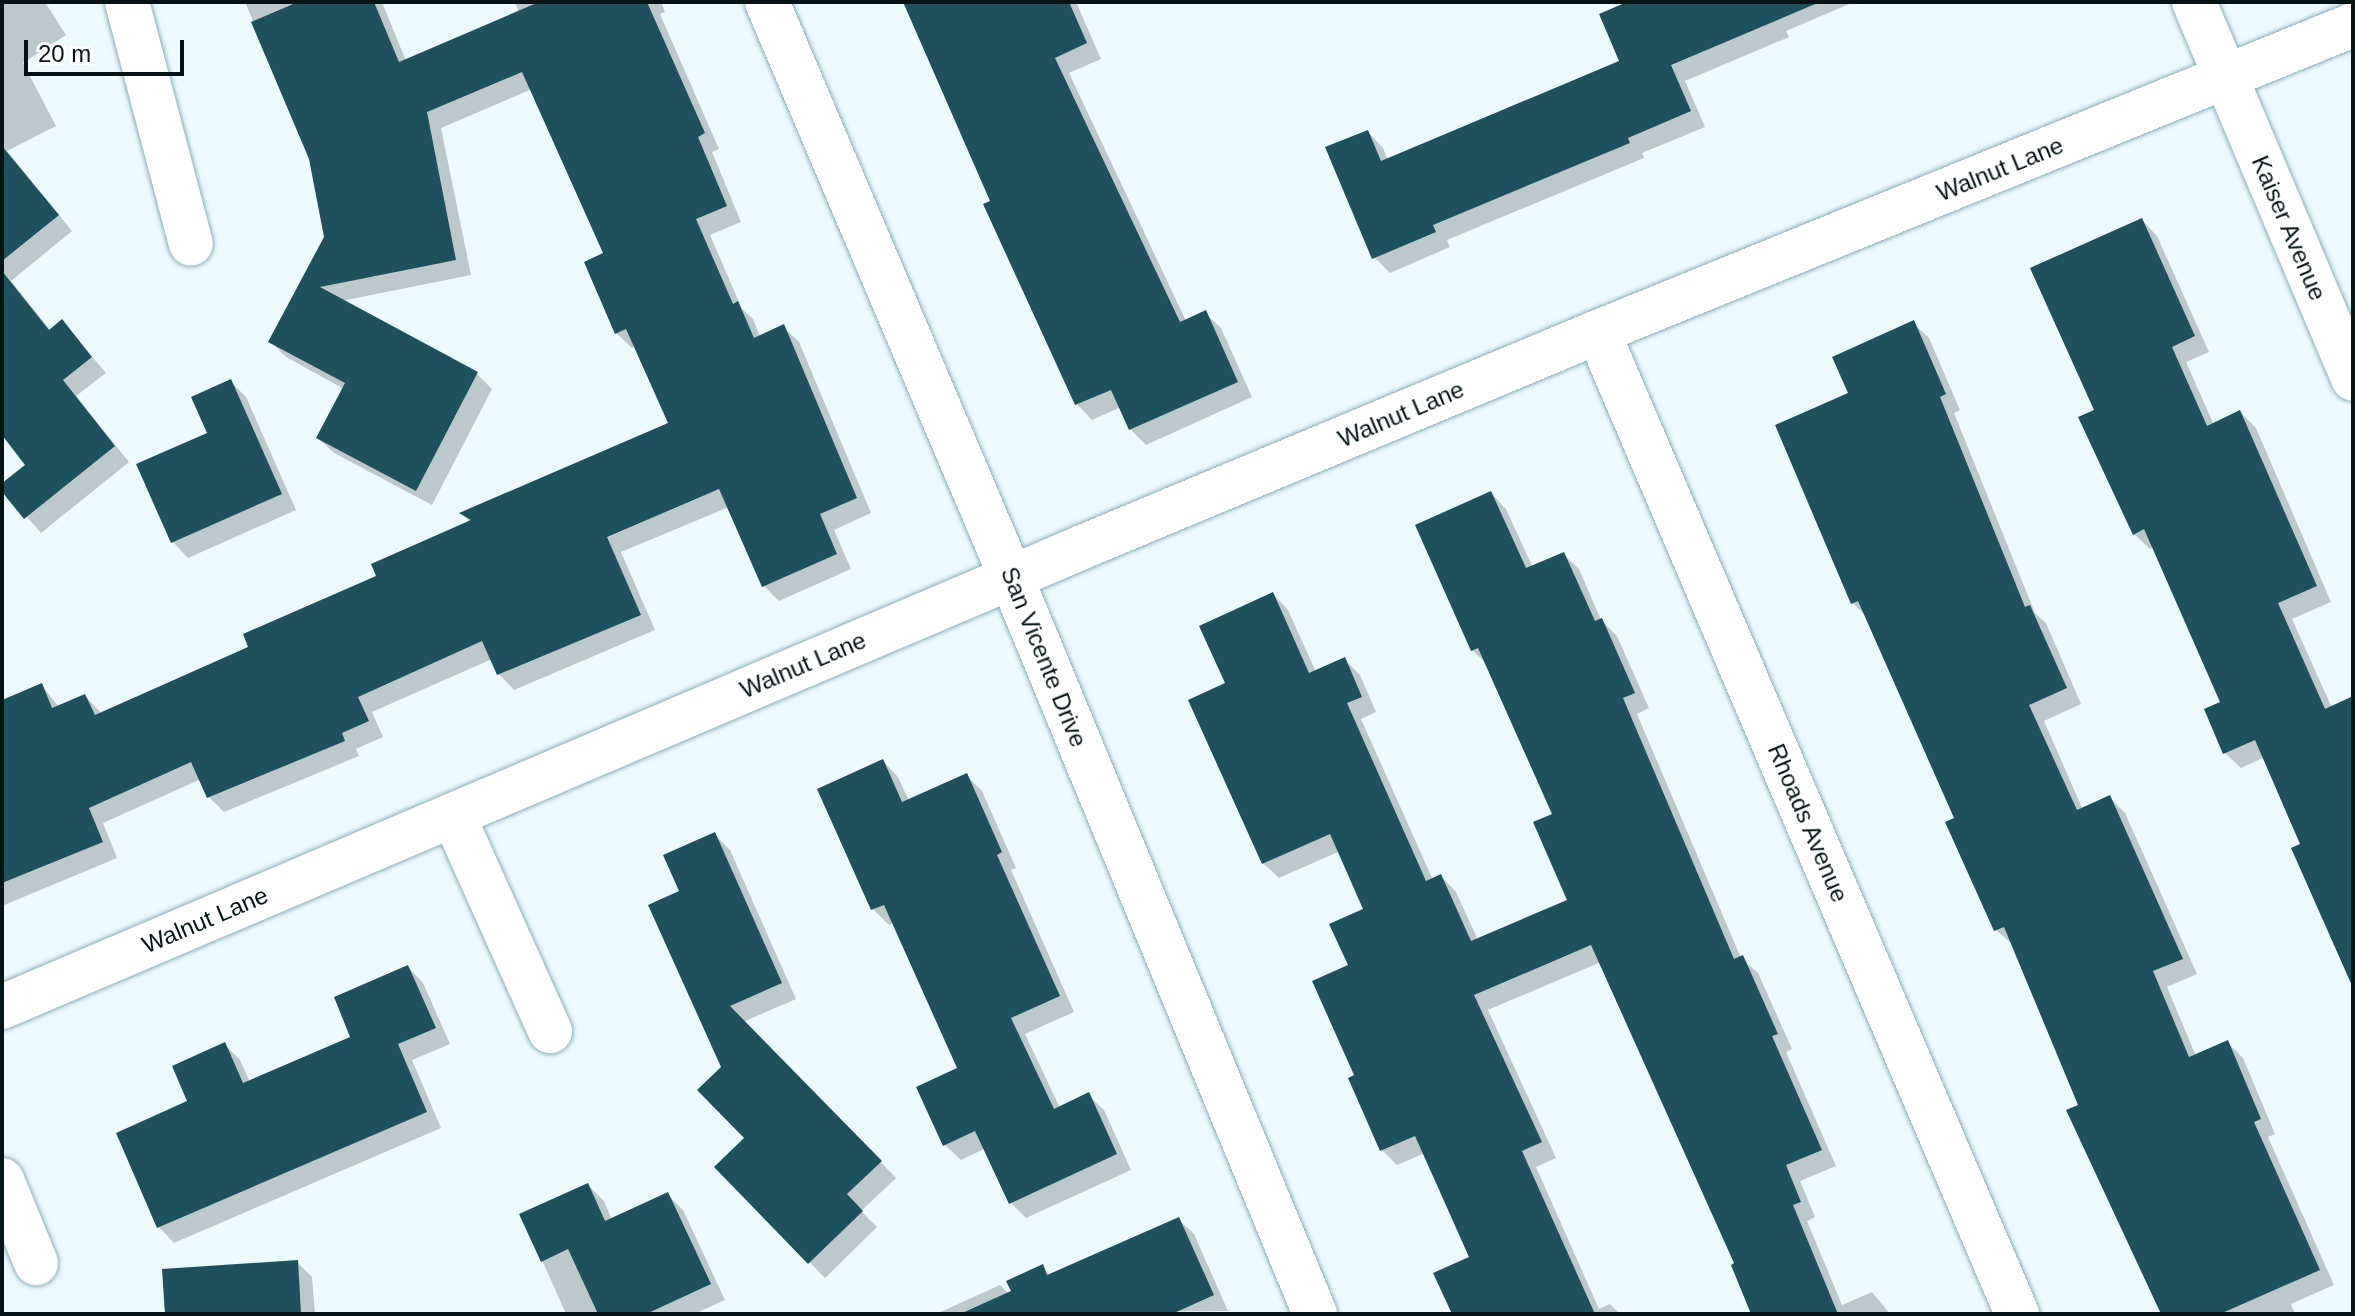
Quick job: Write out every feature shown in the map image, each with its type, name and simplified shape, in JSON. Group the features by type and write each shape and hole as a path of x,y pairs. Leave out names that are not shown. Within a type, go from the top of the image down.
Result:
{"street":[{"path":"127,2 191,244"},
{"name":"San Vicente Drive","path":"767,2 1011,577 1315,1314"},
{"path":"2194,2 2225,78"},
{"name":"Walnut Lane","path":"2,1007 1011,577 1598,332 2353,25"},
{"name":"Kaiser Avenue","path":"2225,78 2353,379"},
{"name":"Rhoads Avenue","path":"1598,332 2017,1314"},
{"path":"453,815 550,1031"},
{"path":"2,1180 36,1263"}],"building":[{"path":"298,2 374,2 399,62 539,2 647,2 705,133 698,137 727,206 696,219 733,304 738,301 754,338 784,324 857,498 820,514 837,554 762,587 719,489 607,537 641,615 497,675 482,641 358,697 369,721 342,733 345,741 207,798 191,762 89,808 103,842 2,883 2,700 42,683 52,708 85,694 95,715 248,647 243,634 376,576 371,564 471,520 459,513 668,423 626,329 615,334 584,262 603,253 522,72 427,112 456,260 320,287 478,372 416,491 316,438 345,383 268,342 324,237 309,159 251,22"},
{"path":"903,2 1069,2 1087,43 1055,58 1180,322 1206,310 1238,382 1129,430 1111,390 1075,405 983,204 990,201"},
{"path":"1627,2 1820,2 1671,65 1691,111 1628,138 1630,143 1433,225 1436,232 1372,259 1325,147 1368,130 1381,161 1619,61 1599,14"},
{"path":"2,146 59,215 2,261"},
{"path":"2142,218 2195,336 2172,347 2207,426 2240,410 2317,586 2278,603 2325,709 2353,696 2353,988 2291,848 2300,844 2255,740 2223,754 2204,709 2220,702 2144,529 2133,535 2078,417 2094,410 2030,268"},
{"path":"2,271 49,330 62,319 92,357 63,380 115,446 24,519 2,492 2,483 25,465 2,435"},
{"path":"1914,320 1946,394 1940,397 2025,607 2030,605 2067,688 2029,705 2077,810 2110,795 2183,959 2153,971 2189,1057 2228,1040 2261,1119 2254,1122 2320,1270 2220,1314 2161,1314 2066,1110 2078,1105 2004,927 1994,931 1945,822 1954,818 1858,601 1851,604 1775,425 1848,393 1832,357"},
{"path":"231,379 282,494 171,543 136,464 207,433 191,397"},
{"path":"1491,491 1526,568 1564,552 1595,621 1602,618 1635,693 1623,698 1734,959 1743,955 1778,1034 1772,1036 1822,1150 1786,1165 1801,1202 1793,1205 1838,1314 1751,1314 1731,1265 1734,1263 1591,945 1474,995 1542,1142 1522,1151 1595,1314 1452,1314 1433,1273 1469,1257 1415,1136 1380,1151 1348,1078 1354,1075 1312,981 1348,965 1329,924 1363,909 1330,834 1262,864 1188,700 1225,683 1199,626 1273,592 1309,673 1345,657 1362,697 1347,703 1426,881 1441,874 1471,941 1567,900 1533,822 1552,814 1478,648 1471,651 1415,525"},
{"path":"883,759 902,802 967,773 1002,852 997,855 1060,996 1011,1018 1054,1109 1089,1092 1117,1154 1009,1204 975,1131 943,1146 916,1087 957,1068 884,905 871,910 817,789"},
{"path":"715,832 782,983 730,1006 882,1161 847,1194 863,1211 808,1264 714,1167 744,1138 697,1090 721,1067 648,905 679,891 663,855"},
{"path":"408,965 436,1028 398,1044 427,1112 157,1228 116,1133 187,1101 172,1066 225,1042 243,1083 350,1037 334,997"},
{"path":"588,1183 605,1221 668,1192 711,1284 646,1314 598,1314 568,1249 541,1262 519,1214"},
{"path":"1179,1217 1214,1295 1172,1314 960,1314 1011,1291 1006,1281 1043,1264 1047,1275"},
{"path":"298,1260 301,1314 165,1314 162,1269"}]}
